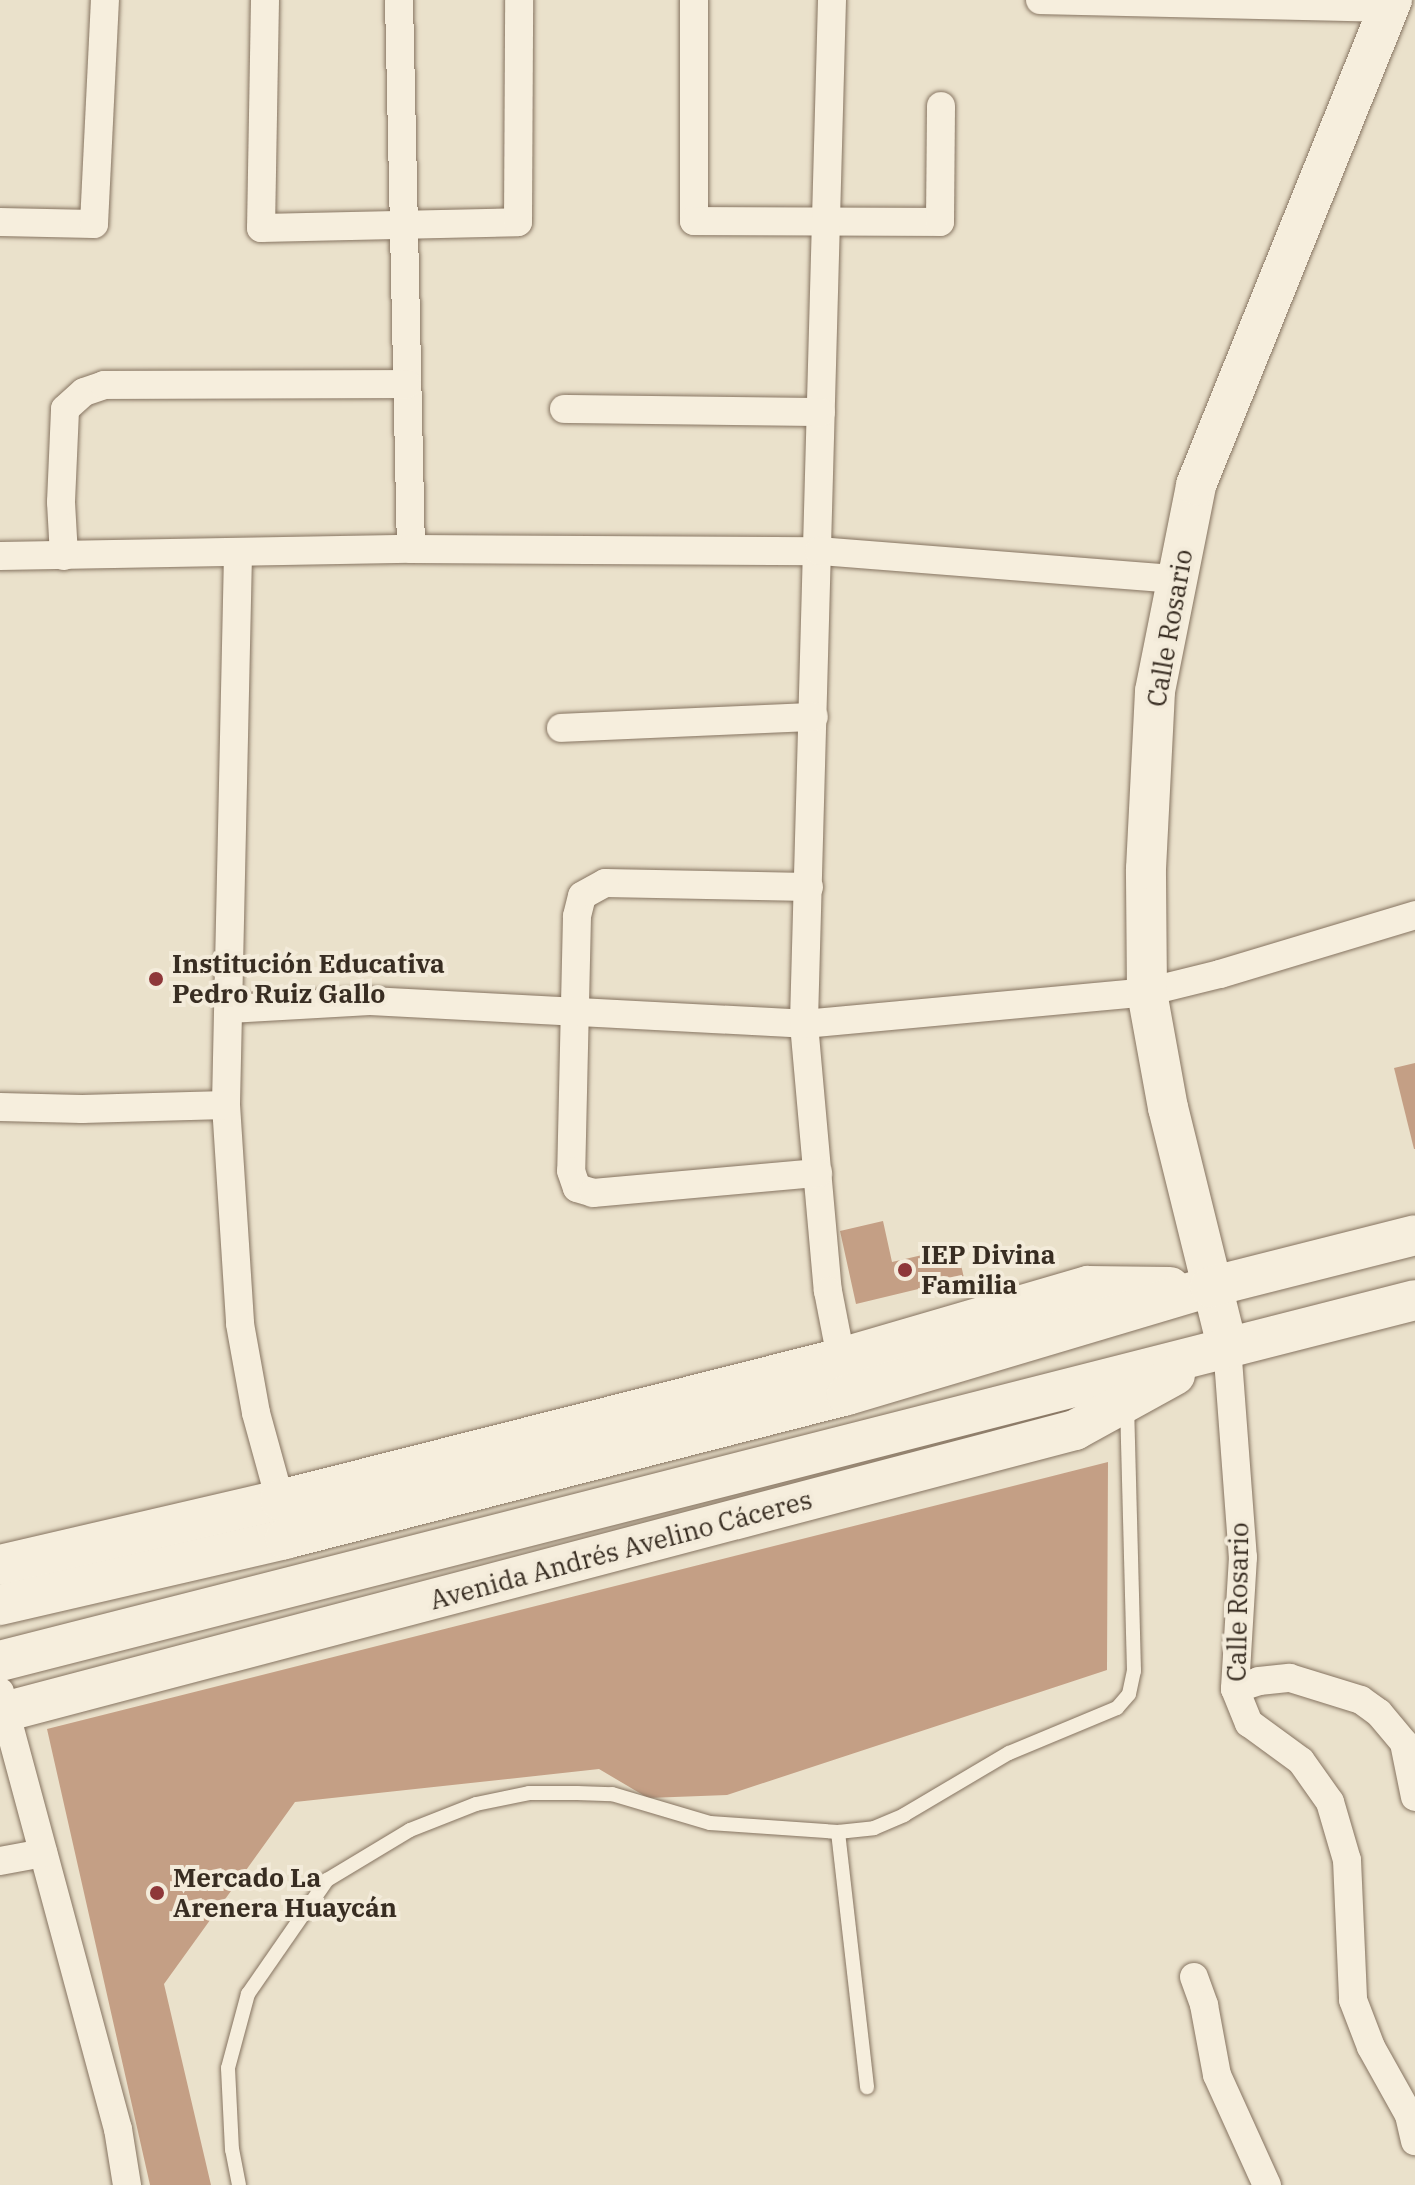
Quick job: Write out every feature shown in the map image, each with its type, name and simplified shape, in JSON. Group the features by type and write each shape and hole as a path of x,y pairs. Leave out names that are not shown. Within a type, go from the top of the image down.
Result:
{"street":[{"path":"0,222 94,224 105,0"},
{"path":"265,0 261,228 518,222 519,0"},
{"path":"399,0 411,549"},
{"path":"694,0 694,221 940,222 941,106"},
{"path":"832,0 804,1024 828,1291 841,1358"},
{"path":"1040,0 1390,4"},
{"name":"Calle Rosario","path":"1390,4 1196,485 1155,691 1146,869 1147,992 1168,1108 1227,1346 1243,1557 1235,1689 1249,1723 1301,1761 1330,1802 1347,1860 1353,2000 1371,2047 1409,2115 1415,2141"},
{"path":"64,556 61,502 65,409 84,392 104,385 407,384"},
{"path":"564,409 821,412"},
{"path":"0,556 411,549 819,551 1178,579"},
{"path":"238,554 226,1105 240,1324 256,1413 280,1500"},
{"path":"561,728 814,717"},
{"path":"809,887 605,883 582,896 577,916 571,1171 577,1188 593,1193 818,1173"},
{"path":"229,1009 370,1001 804,1024 1147,992 1220,974 1415,915"},
{"path":"0,1107 226,1105"},
{"path":"0,1605 285,1539 832,1399 1210,1287 1415,1235"},
{"path":"0,1565 280,1500 841,1358 1088,1286 1210,1287"},
{"name":"Avenida Andrés Avelino Cáceres","path":"0,1661 1415,1300"},
{"name":"Avenida Andrés Avelino Cáceres","path":"2,1706 1075,1430 1227,1346"},
{"path":"1235,1689 1259,1681 1290,1678 1361,1700 1379,1713 1404,1743 1415,1797"},
{"path":"2,1706 118,2129 127,2185"},
{"path":"0,1861 43,1853"},
{"path":"1194,1977 1204,2005 1217,2075 1267,2185"}],"lane":[{"path":"239,2185 232,2150 228,2068 248,1994 327,1880 410,1830 476,1804 529,1793 612,1794 710,1823 838,1832 874,1828 904,1815 1009,1753 1117,1708 1129,1694 1134,1671 1127,1401"},
{"path":"838,1832 867,2087"}],"building":[{"path":"1415,1063 1415,1149 1414,1149 1394,1068"},
{"name":"IEP Divina Familia","path":"883,1221 892,1262 957,1247 964,1278 856,1304 840,1231"},
{"name":"Mercado La Arenera Huaycán","path":"1108,1462 1107,1670 727,1795 648,1798 599,1769 295,1802 164,1984 211,2185 150,2185 47,1729"}],"place":[{"name":"Institución Educativa Pedro Ruiz Gallo","path":"156,979"},
{"name":"IEP Divina Familia","path":"905,1270"},
{"name":"Mercado La Arenera Huaycán","path":"157,1893"}]}
